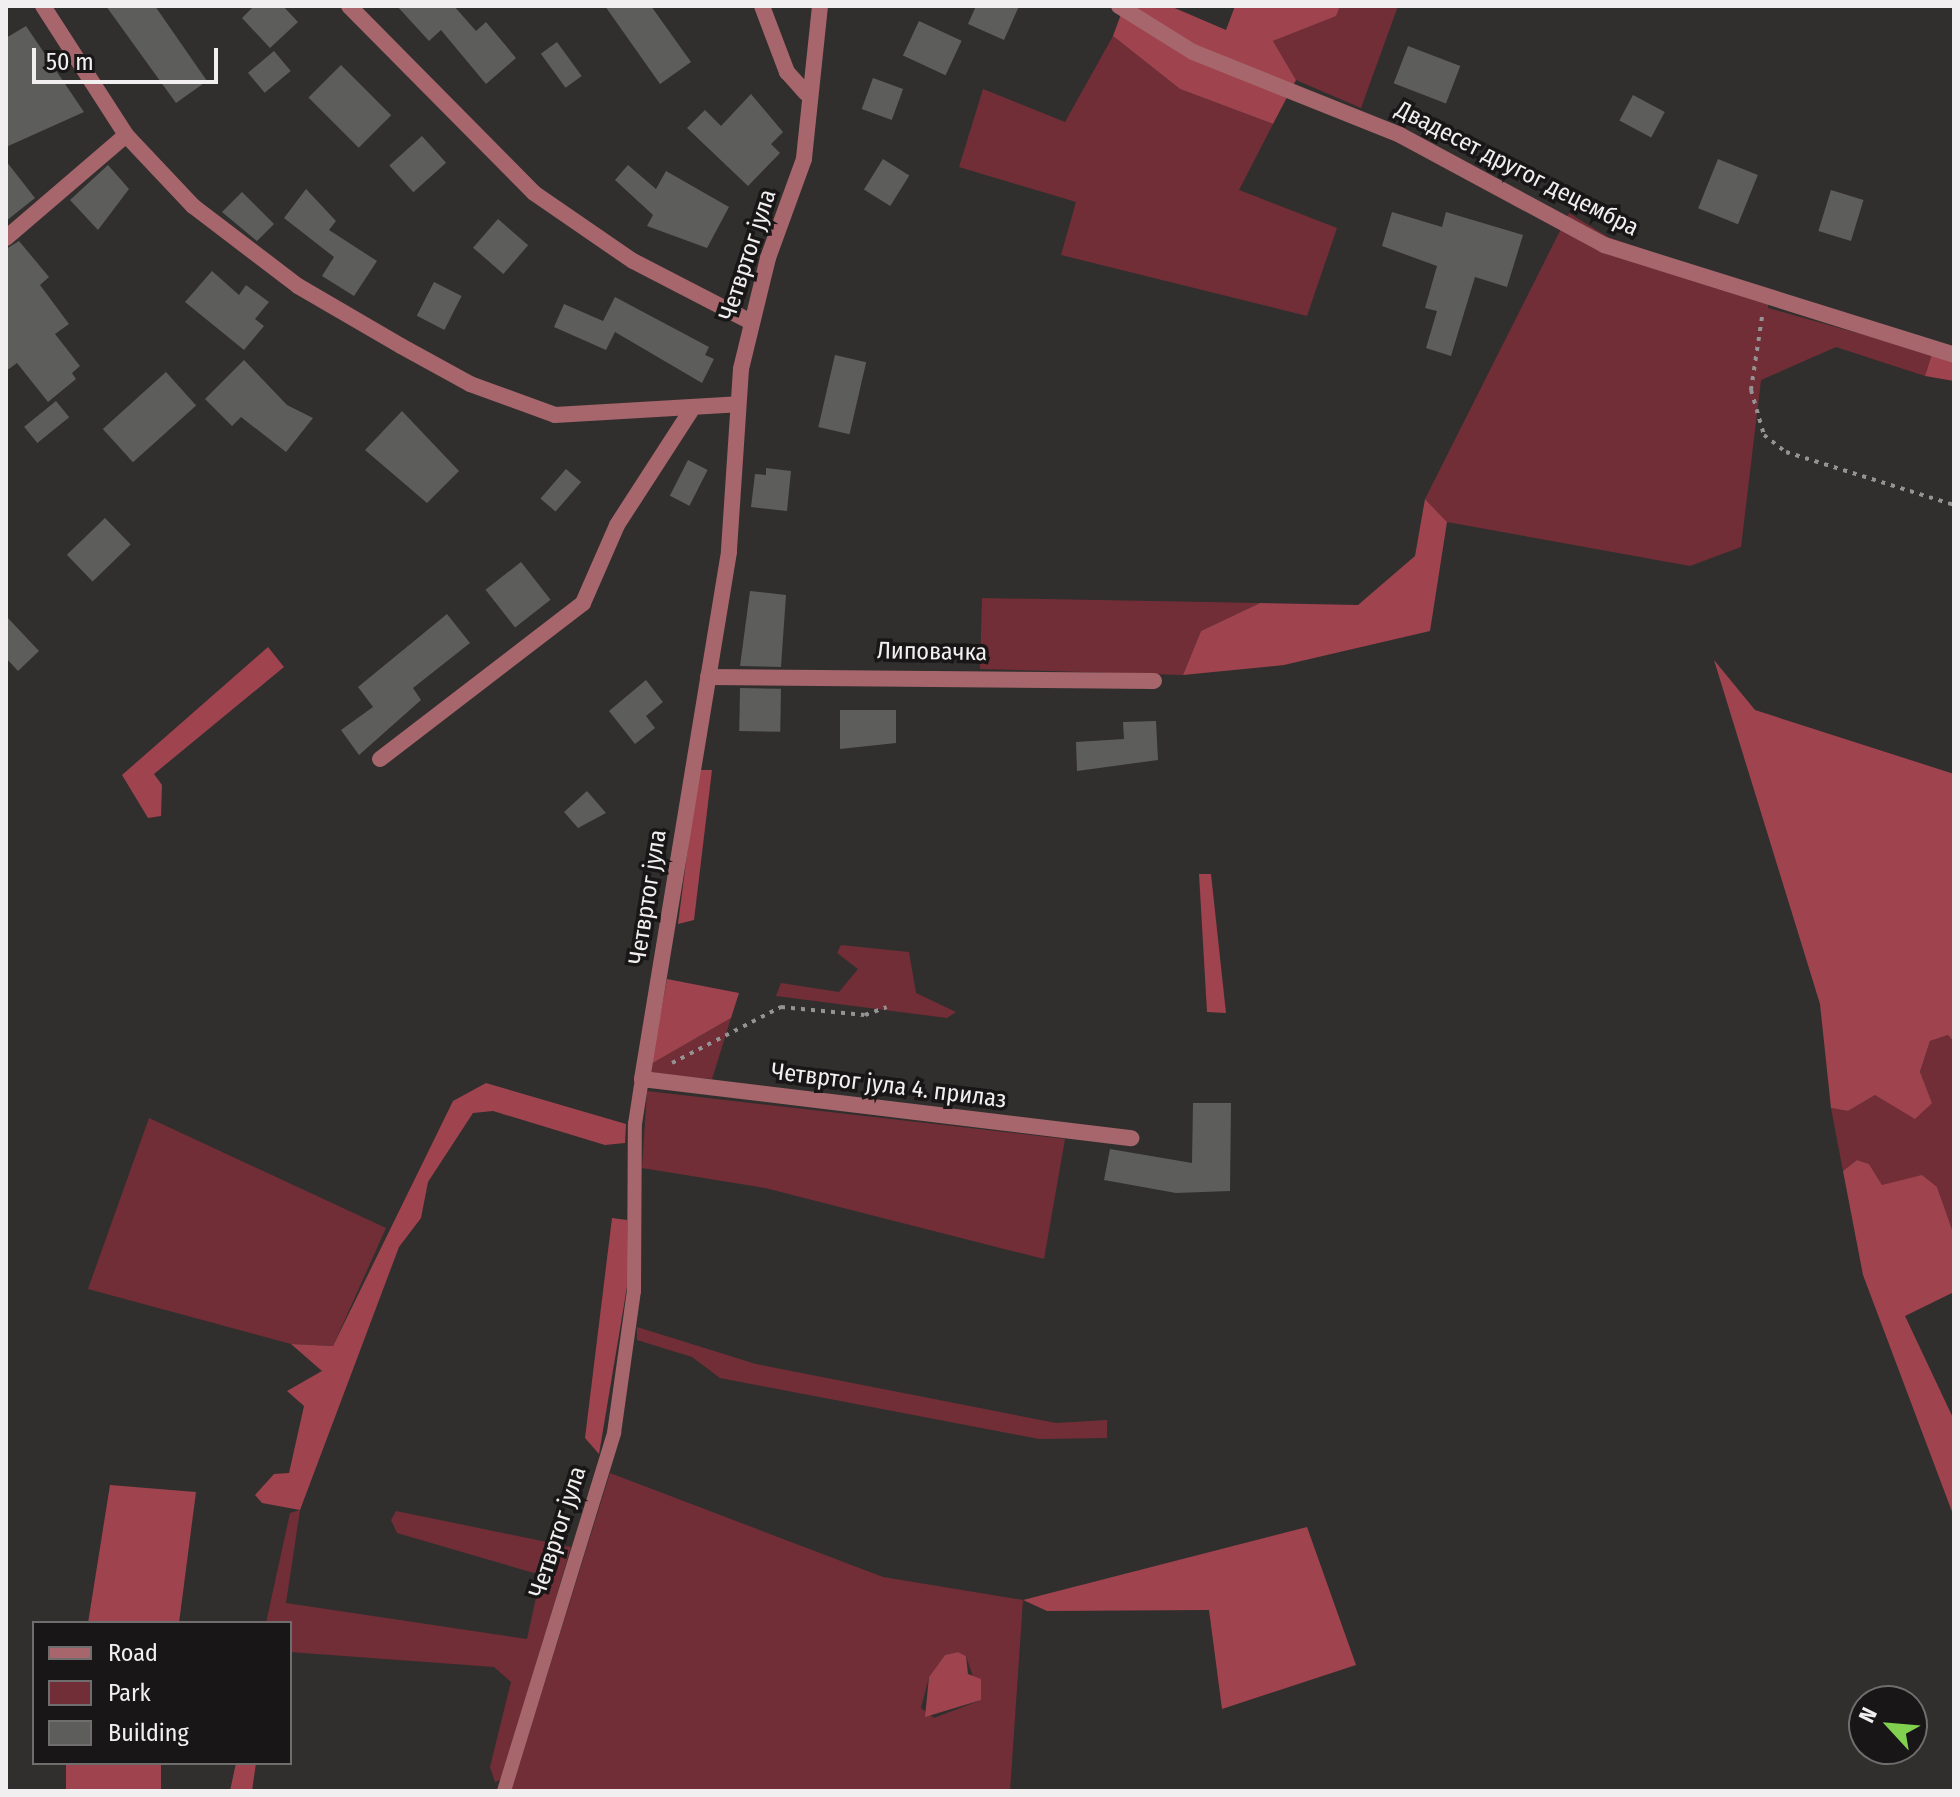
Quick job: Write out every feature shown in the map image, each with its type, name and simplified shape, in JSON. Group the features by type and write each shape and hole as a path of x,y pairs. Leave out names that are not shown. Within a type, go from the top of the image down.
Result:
{"street":[{"path":"43,6 126,135 242,248 470,384 555,415 690,412 738,404"},
{"path":"349,6 534,193 633,261 749,321"},
{"path":"762,6 787,72 806,93"},
{"name":"Четвртог јула","path":"642,1079 731,539 738,404 749,321 804,159 806,93 820,6"},
{"name":"Двадесет другог децембра","path":"1119,6 1193,52 1400,135 1604,245 1954,355"},
{"path":"6,238 126,135"},
{"path":"380,759 583,603 617,525 690,412"},
{"name":"Липовачка","path":"708,677 1154,681"},
{"name":"Четвртог јула 4. прилаз","path":"642,1079 1131,1138"}],"lane":[{"name":"Четвртог јула","path":"504,1791 614,1433 633,1305 642,1079"}],"path":[{"path":"1765,298 1751,390 1764,435 1786,452 1954,505"},
{"path":"642,1079 781,1007 865,1015 887,1007"}],"green space":[{"path":"1340,6 1398,6 1361,108 1296,80 1273,41 1335,16"},
{"path":"1113,36 1180,89 1273,124 1239,190 1337,228 1307,316 1061,255 1076,202 959,167 983,89 1065,122"},
{"path":"1569,213 1608,237 1769,293 1768,308 1932,354 1925,376 1836,347 1761,380 1741,547 1690,566 1447,522 1425,499"},
{"path":"982,598 1260,603 1201,631 1183,675 980,669"},
{"path":"841,945 909,952 916,993 956,1012 947,1018 776,996 781,983 839,992 858,969 837,953"},
{"path":"731,1018 712,1079 650,1073 651,1064"},
{"path":"1948,1035 1954,1042 1954,1235 1937,1187 1882,1185 1869,1164 1857,1160 1843,1171 1831,1108 1848,1111 1875,1095 1932,1103 1920,1073 1930,1041"},
{"path":"647,1091 1065,1139 1044,1259 765,1188 642,1168"},
{"path":"149,1118 386,1228 333,1346 291,1344 88,1289"},
{"path":"637,1327 756,1364 1056,1423 1107,1420 1107,1438 1039,1439 720,1378 692,1357 637,1340"},
{"path":"610,1473 883,1577 1023,1600 1010,1791 511,1791","holes":["958,1652 966,1656 981,1700 934,1718 921,1708 929,1677 945,1655"]},
{"path":"300,1510 286,1603 527,1639 541,1575 397,1533 391,1520 396,1511 571,1547 502,1779 495,1782 490,1767 511,1682 494,1667 292,1652 292,1621 266,1621 290,1513"}],"shaded area":[{"path":"1124,6 1170,6 1226,30 1235,6 1340,6 1336,16 1273,41 1296,80 1273,124 1180,89 1113,36"},
{"path":"1932,354 1954,362 1954,381 1925,376"},
{"path":"1425,499 1447,522 1430,631 1284,665 1183,675 1201,631 1260,603 1358,605 1415,556"},
{"path":"268,647 284,667 154,774 162,785 161,816 148,818 122,775"},
{"path":"1714,660 1755,710 1954,774 1954,1042 1948,1035 1930,1041 1920,1072 1932,1103 1915,1119 1875,1095 1848,1111 1831,1108 1820,1004"},
{"path":"698,770 712,770 694,920 678,924"},
{"path":"1199,874 1211,874 1226,1013 1207,1012"},
{"path":"667,979 739,993 731,1018 651,1064"},
{"path":"486,1083 626,1124 625,1143 605,1145 493,1111 473,1113 428,1182 421,1218 399,1247 300,1510 262,1503 255,1495 274,1474 289,1473 304,1406 287,1391 322,1371 291,1344 333,1346 453,1101"},
{"path":"1857,1160 1869,1164 1882,1185 1922,1175 1937,1187 1954,1235 1954,1292 1905,1316 1954,1420 1954,1517 1863,1275 1843,1171"},
{"path":"612,1218 627,1220 628,1281 599,1454 585,1438"},
{"path":"110,1485 196,1492 179,1621 88,1621"},
{"path":"1307,1527 1356,1665 1222,1709 1209,1610 1047,1611 1023,1600"},
{"path":"958,1652 966,1656 968,1674 981,1679 981,1700 925,1717 929,1677 945,1655"},
{"path":"66,1765 161,1765 161,1791 66,1791"},
{"path":"236,1765 256,1765 252,1791 230,1791"}],"building":[{"path":"106,6 155,6 207,81 176,103"},
{"path":"254,6 283,6 298,22 270,48 242,18"},
{"path":"397,6 454,6 476,31 486,22 516,58 486,84 441,30 429,41"},
{"path":"605,6 651,6 691,62 660,84"},
{"path":"976,6 1019,6 1004,40 968,24"},
{"path":"919,21 962,41 946,75 903,55"},
{"path":"26,26 84,112 6,147 6,38"},
{"path":"557,42 582,76 566,88 541,54"},
{"path":"1408,46 1460,66 1446,103 1394,83"},
{"path":"274,51 291,71 265,93 248,73"},
{"path":"341,65 391,115 359,148 308,98"},
{"path":"873,78 903,89 892,120 862,109"},
{"path":"751,94 783,132 771,144 780,153 748,186 687,128 705,110 721,126"},
{"path":"1633,95 1665,112 1651,138 1619,121"},
{"path":"422,136 446,163 413,192 389,165"},
{"path":"883,159 909,175 890,206 864,190"},
{"path":"1718,159 1758,175 1738,224 1698,208"},
{"path":"6,161 35,198 6,221"},
{"path":"108,165 129,189 98,230 70,200"},
{"path":"628,165 656,189 666,171 729,207 707,248 647,226 653,215 615,180"},
{"path":"306,189 336,221 329,230 377,261 354,296 322,276 334,257 284,218"},
{"path":"1831,190 1864,200 1851,241 1818,231"},
{"path":"242,192 274,224 257,241 222,212"},
{"path":"1392,212 1442,227 1446,212 1523,235 1507,287 1475,277 1451,356 1426,348 1437,311 1425,308 1437,266 1382,246"},
{"path":"498,219 528,245 503,274 473,248"},
{"path":"19,241 49,277 40,285 69,324 55,334 80,366 72,373 76,379 48,402 17,363 6,371 6,249"},
{"path":"212,271 239,295 246,285 269,302 255,319 264,326 244,350 185,302"},
{"path":"434,282 462,296 444,330 417,316"},
{"path":"615,297 709,347 705,355 714,359 702,383 615,332 606,350 554,327 564,304 603,321"},
{"path":"835,355 866,362 850,434 818,427"},
{"path":"244,360 287,405 313,418 286,452 241,417 232,426 205,399"},
{"path":"166,372 196,405 133,462 103,429"},
{"path":"56,401 69,417 37,443 24,427"},
{"path":"402,411 459,471 427,503 365,450"},
{"path":"688,460 708,470 689,506 670,496"},
{"path":"766,468 791,471 787,511 751,507 755,474 766,475"},
{"path":"566,469 581,482 556,512 540,498"},
{"path":"105,518 131,545 93,581 67,555"},
{"path":"521,562 551,600 515,628 486,590"},
{"path":"750,591 786,595 781,667 740,666"},
{"path":"447,614 470,643 413,688 421,700 359,755 341,730 373,707 358,687"},
{"path":"6,616 39,651 18,671 6,658"},
{"path":"646,680 663,702 646,716 655,728 635,744 609,711"},
{"path":"740,688 781,689 780,732 739,731"},
{"path":"840,710 896,710 896,743 840,749"},
{"path":"1156,721 1158,760 1077,771 1076,742 1124,739 1123,722"},
{"path":"587,791 606,813 578,828 564,812"},
{"path":"1193,1103 1231,1103 1230,1191 1176,1193 1104,1180 1110,1149 1192,1163"}]}
